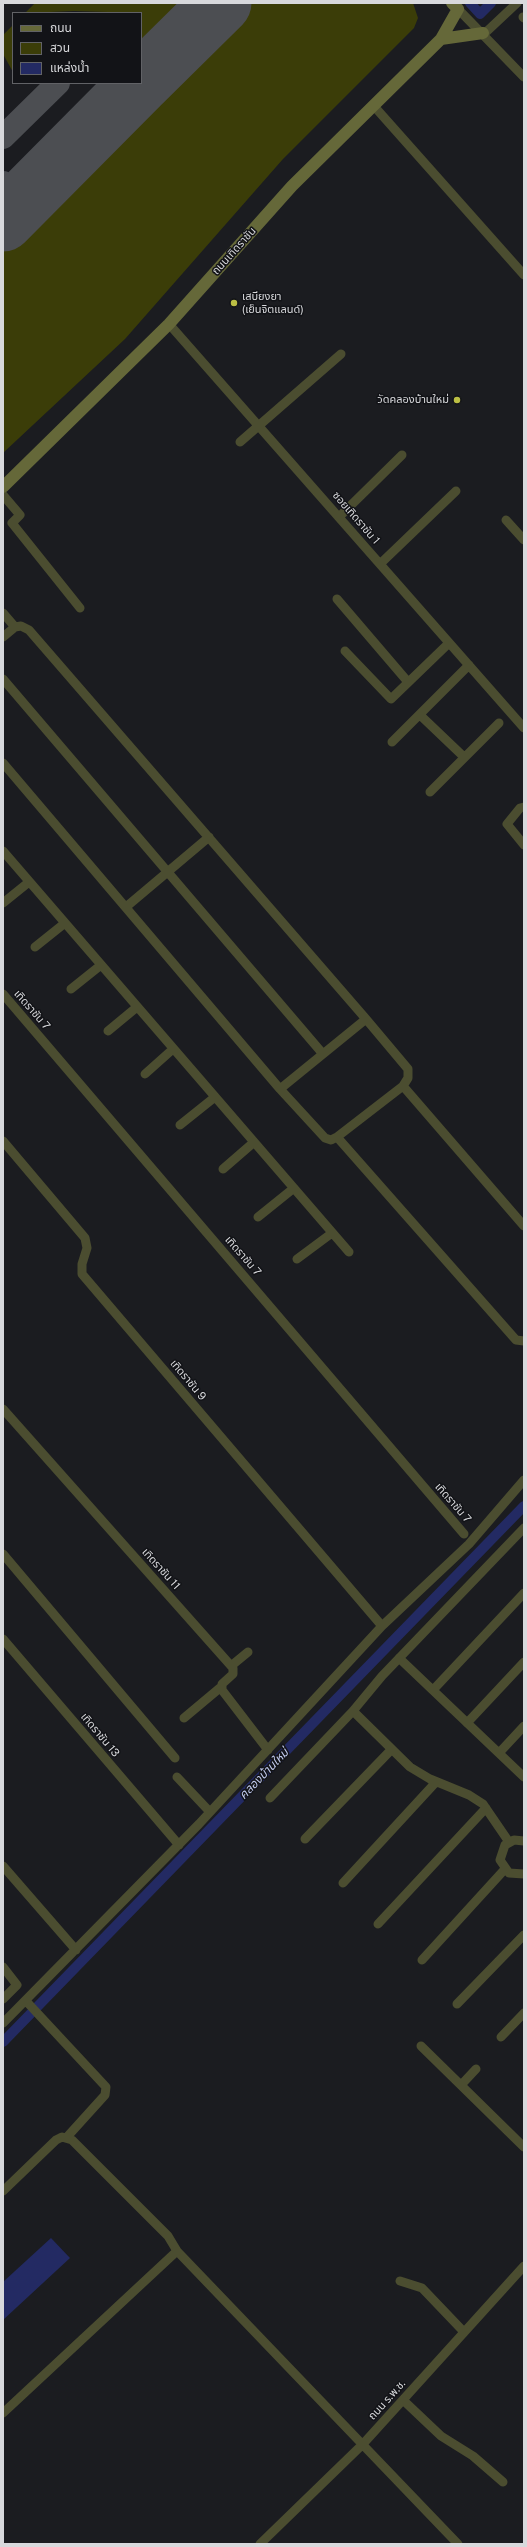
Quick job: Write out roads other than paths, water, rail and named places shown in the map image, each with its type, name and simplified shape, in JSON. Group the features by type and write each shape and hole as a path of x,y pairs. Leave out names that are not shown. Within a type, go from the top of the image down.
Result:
{"street":[{"path":"441,39 484,33 517,3"},
{"path":"455,6 484,33 524,77"},
{"name":"ถนนเทิดราชัน","path":"3,487 169,324 292,186 441,39 455,6"},
{"path":"373,106 524,275"},
{"name":"ซอยเทิดราชัน 1","path":"169,324 524,728"},
{"path":"240,442 341,354"},
{"path":"339,517 402,455"},
{"path":"380,564 456,491"},
{"path":"3,495 20,515 12,523 80,608"},
{"path":"506,520 524,540"},
{"path":"337,599 408,682"},
{"path":"3,613 15,627"},
{"path":"3,637 15,627 21,626 29,630 366,1018 408,1069 408,1078 403,1086 337,1137 331,1140 325,1138 280,1089 3,763"},
{"path":"346,651 391,698 449,642"},
{"path":"392,742 469,665"},
{"path":"3,679 323,1054"},
{"path":"420,715 464,757"},
{"path":"430,792 499,723"},
{"path":"524,807 520,808 507,824 524,845"},
{"path":"126,907 208,837"},
{"path":"3,851 349,1252"},
{"path":"3,903 29,882"},
{"path":"36,947 65,923"},
{"path":"71,989 101,965"},
{"name":"เทิดราชัน 7","path":"3,994 464,1534"},
{"path":"108,1031 137,1007"},
{"path":"280,1089 366,1018"},
{"path":"145,1074 173,1049"},
{"path":"403,1086 524,1226"},
{"path":"180,1126 215,1097"},
{"path":"337,1137 516,1340 524,1341"},
{"name":"เทิดราชัน 9","path":"3,1140 85,1238 87,1248 82,1264 82,1274 382,1626"},
{"path":"223,1169 254,1143"},
{"path":"258,1217 294,1188"},
{"path":"297,1259 332,1232"},
{"name":"เทิดราชัน 11","path":"3,1409 231,1666"},
{"path":"3,2023 28,2003 76,1950 179,1845 382,1626 469,1544 524,1480"},
{"path":"270,1798 352,1711 399,1658 524,1528"},
{"path":"3,1554 175,1758"},
{"path":"433,1690 524,1593"},
{"name":"เทิดราชัน 13","path":"3,1639 179,1845"},
{"path":"184,1718 221,1687 233,1674 231,1666 248,1652"},
{"path":"399,1658 524,1777"},
{"path":"468,1723 524,1662"},
{"path":"221,1687 268,1750"},
{"path":"352,1711 390,1751 410,1767 436,1782 469,1795 486,1808 509,1842"},
{"path":"499,1753 524,1726"},
{"path":"306,1839 390,1751"},
{"path":"177,1777 210,1812"},
{"path":"343,1883 436,1782"},
{"path":"378,1924 486,1808"},
{"path":"524,1841 509,1842 500,1854 505,1869 514,1875 524,1874"},
{"path":"3,1866 76,1950"},
{"path":"422,1960 505,1869"},
{"path":"458,2004 524,1935"},
{"path":"3,1967 17,1985 3,1999"},
{"path":"3,2190 56,2140 67,2137 105,2095 106,2087 28,2003"},
{"path":"501,2037 524,2012"},
{"path":"422,2046 524,2147"},
{"path":"462,2084 476,2069"},
{"path":"67,2137 72,2140 168,2236 177,2251 458,2544"},
{"path":"3,2413 177,2251"},
{"name":"ถนน ร.พ.ช.","path":"260,2544 363,2444 524,2266"},
{"path":"400,2281 422,2288 464,2332"},
{"path":"403,2400 441,2436 473,2456 503,2482"}],"water":[{"path":"51,2238 70,2258 3,2320 3,2282"}],"waterway":[{"path":"470,3 480,14 491,3"},
{"name":"คลองบ้านใหม่","path":"3,2042 524,1506"}],"place":[{"name":"เสบียงยา (เย็นจิตแลนด์)","path":"234,303"},
{"name":"วัดคลองบ้านใหม่","path":"457,400"}]}
